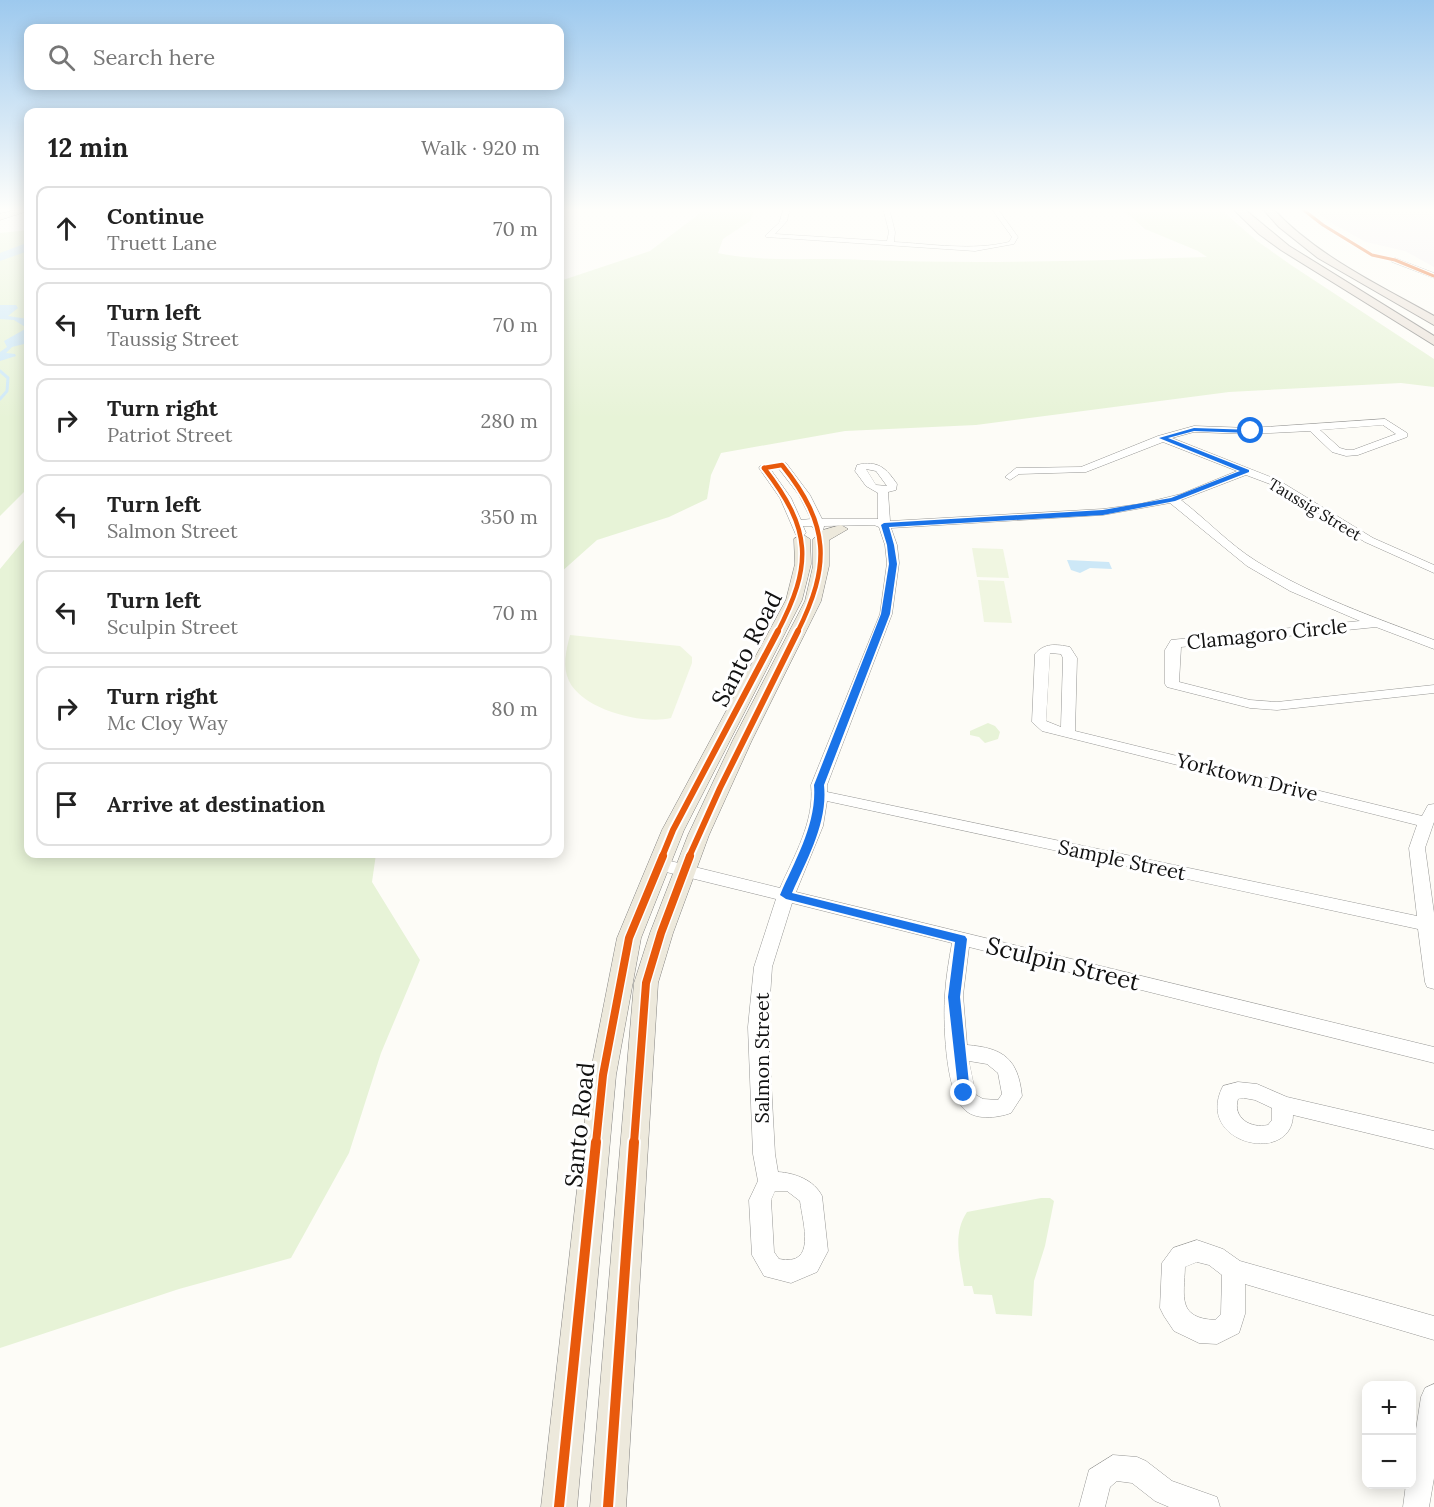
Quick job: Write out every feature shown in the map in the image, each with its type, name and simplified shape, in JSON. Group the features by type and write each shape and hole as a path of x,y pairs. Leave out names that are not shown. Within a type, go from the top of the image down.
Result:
{"highway":[{"path":"1332,278 1434,341"},
{"path":"1362,278 1434,321"}],"main road":[{"name":"Santo Road","path":"559,1507 603,1075 629,938 658,864 794,600 803,564 816,530"},
{"name":"Santo Road","path":"608,1507 646,983 669,905 699,830 813,601 821,566 816,530"}],"street":[{"path":"1010,477 1016,471 1082,470 1162,438 1194,429 1251,431 1385,422 1403,435 1354,453 1346,453 1336,450 1312,428"},
{"name":"Taussig Street","path":"1162,438 1274,482 1369,540 1434,569"},
{"name":"Santo Road","path":"782,465 801,489 815,514 816,530 764,468 782,465"},
{"path":"816,530 875,522 884,525 1103,512 1173,500 1246,471"},
{"name":"Salmon Street","path":"769,1180 764,1154 758,1027 763,967 786,895 815,826 820,795 819,785 886,614 893,564 891,545 884,525 883,492"},
{"path":"1173,500 1196,516 1223,542 1263,571 1306,595 1434,645"},
{"path":"816,530 878,529 884,525"},
{"name":"Clamagoro Circle","path":"1378,623 1176,643 1172,650 1172,684 1250,704 1277,706 1434,689"},
{"name":"Yorktown Drive","path":"1068,733 1070,658 1065,650 1047,649 1042,654 1039,722 1047,728 1068,733 1430,815"},
{"name":"Sample Street","path":"820,795 1425,924"},
{"path":"1430,815 1417,848 1434,982"},
{"name":"Sculpin Street","path":"658,864 1434,1055"},
{"path":"958,1053 954,997 961,939"},
{"path":"1282,1104 1434,1140"},
{"path":"1234,1270 1434,1328"},
{"path":"1416,1507 1434,1397"},
{"path":"1092,1507 1098,1479 1113,1468 1137,1470 1165,1499 1207,1507"}],"green space":[{"path":"0,278 24,278 24,492 0,516"},
{"path":"1311,278 1434,359 1434,387 1401,383 1229,392 976,425 845,431 721,453 711,475 707,499 669,517 597,540 564,569 564,280"},
{"path":"24,540 24,858 375,858 372,882 420,960 381,1053 349,1153 291,1258 179,1289 0,1348 0,569"},
{"path":"972,548 1003,549 1009,578 977,577"},
{"path":"978,580 1004,581 1012,623 984,622"},
{"path":"570,635 680,646 692,657 692,663 671,718 645,719 615,713 587,700 576,691 569,681 566,670 565,658"},
{"path":"988,723 1000,732 998,739 985,743 979,737 970,735 970,731"},
{"path":"1050,1198 1054,1201 1045,1246 1034,1281 1032,1316 996,1314 992,1295 974,1294 972,1286 964,1286 958,1248 962,1220 967,1212"}],"water":[{"path":"0,305 16,305 18,308 8,316 24,318 24,326 14,320 0,319"},
{"path":"24,330 24,344 12,347 6,353 16,356 0,361 0,352 7,347 4,341"},
{"path":"1067,560 1109,562 1112,569 1090,568 1080,573 1071,570"}],"waterway":[{"path":"0,371 8,378 7,391 0,399"}],"cycle path":[{"path":"608,1507 646,983 661,933 698,835 742,740 813,601 821,562 818,528 805,497 782,465 764,468"},
{"path":"559,1507 603,1075 629,938 673,830 794,600 799,580 802,562 799,530 787,500 764,468"}],"route":[{"path":"964,1093 958,1053 954,997 961,939 786,895 815,826 820,795 819,785 886,614 893,564 891,545 884,525 1103,512 1173,500 1246,471 1162,438 1194,429 1251,431"}]}
